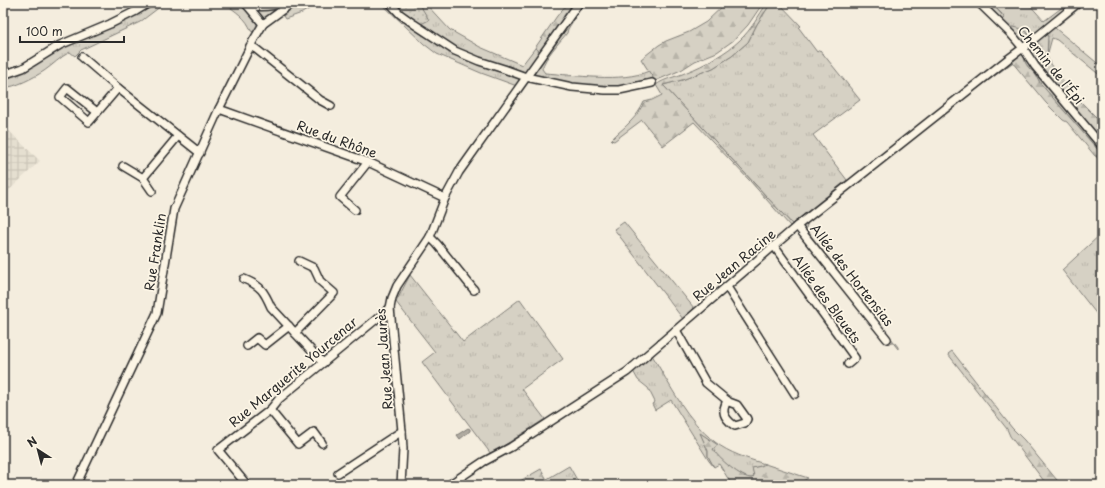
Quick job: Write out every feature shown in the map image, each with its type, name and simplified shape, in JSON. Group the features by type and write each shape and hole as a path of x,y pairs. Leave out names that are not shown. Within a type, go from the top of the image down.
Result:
{"street":[{"path":"3,76 23,68 60,46 116,21 149,3"},
{"path":"245,4 254,7 269,7 284,3"},
{"path":"245,4 263,24 292,3"},
{"path":"390,3 400,14 455,51 478,61 504,68 526,77 572,88 605,90 619,90 652,83"},
{"name":"Rue Jean Jaurès","path":"401,485 404,449 390,308 397,286 430,237 445,198 459,172 579,3"},
{"name":"Chemin de l'Épi","path":"979,3 1011,34 1035,66 1102,146"},
{"name":"Rue Jean Racine","path":"449,485 627,372 798,226 1078,3"},
{"name":"Rue Franklin","path":"76,485 157,313 174,209 219,109 250,46 263,24"},
{"path":"250,46 330,106"},
{"path":"82,56 118,88 200,152"},
{"path":"97,112 67,88 60,97 89,122 118,88"},
{"name":"Rue du Rhône","path":"219,109 368,162 445,198"},
{"path":"143,178 178,136"},
{"path":"355,210 340,197 368,162"},
{"path":"123,166 143,178 152,191"},
{"name":"Allée des Hortensias","path":"798,226 887,339"},
{"path":"430,237 474,290"},
{"name":"Allée des Bleuets","path":"774,246 855,358 848,364"},
{"path":"295,333 334,293 320,281 314,268 299,261"},
{"path":"244,279 255,283 261,289 267,297 271,307 322,363"},
{"path":"727,286 795,394"},
{"name":"Rue Marguerite Yourcenar","path":"247,485 218,450 270,410 279,399 390,308"},
{"path":"247,346 257,338 265,345 289,326"},
{"path":"676,330 706,383 727,400"},
{"path":"270,410 298,444 314,432 322,443"},
{"path":"338,473 402,431"}],"shaded area":[{"path":"3,125 40,161 3,196"},
{"path":"468,428 470,431 460,439 457,435"}],"green space":[{"path":"153,3 165,3 140,22 81,50 75,56 70,52 44,71 30,79 13,86 3,88 3,78 62,47"},
{"path":"224,3 237,3 251,13 257,22 254,32 251,31 247,22 240,15"},
{"path":"299,3 319,3 302,13 285,19 283,16"},
{"path":"381,3 386,3 399,17 429,39 464,56 518,76 522,80 517,86 481,73 437,54 424,44"},
{"path":"394,3 417,3 429,20 421,24 416,23"},
{"path":"417,3 425,3 450,30 480,47 522,65 535,48 541,52 524,73 463,52 416,23 423,10"},
{"path":"572,3 572,8 541,52 535,48 557,16 567,4"},
{"path":"581,3 584,3 567,33 546,60 542,69 545,73 598,77 625,77 638,75 649,71 655,81 629,87 572,86 531,75"},
{"path":"726,3 763,3 748,25 734,40 717,52 655,81 641,59 666,41 689,32 706,22"},
{"path":"767,3 771,3 757,24 748,42 732,56 713,68 682,80 663,85 792,224 790,226 694,122 663,146 642,120 614,141 611,140 633,119 644,102 662,95 656,85 700,66 729,49 748,32"},
{"path":"771,3 779,3 801,26 799,28 817,52 820,50 860,100 813,135 847,180 792,224 663,85 682,80 713,68 732,56 748,42 757,24"},
{"path":"982,3 991,3 1004,17 1003,20 1000,20"},
{"path":"991,3 1028,3 1044,21 1068,3 1073,3 1030,36 1023,30 1013,29 1006,26 1000,20 1002,14"},
{"path":"1081,3 1086,3 1055,28 1102,67 1102,77 1057,40 1052,38 1047,56 1048,41 1045,34"},
{"path":"285,4 263,20 252,9"},
{"path":"1010,28 1022,29 1030,36 1024,41 1017,38"},
{"path":"1045,34 1048,36 1047,56 1050,64 1073,94 1102,123 1101,135 1098,135 1090,127 1033,59 1032,47 1038,39"},
{"path":"1018,54 1024,56 1026,65 1036,75 1040,83 1100,154 1095,156 1067,122 1063,120 1046,103 1012,62"},
{"path":"1015,56 1015,60 1012,63 958,103 808,222 806,228 812,237 898,347 898,349 803,227 806,223"},
{"path":"1024,58 1102,150 1102,160 1098,159 1096,156 1098,150 1040,83 1033,71 1026,64"},
{"path":"624,222 694,308 683,319 614,229"},
{"path":"1102,233 1102,321 1062,270"},
{"path":"410,275 463,342 520,299 563,359 522,389 545,419 491,454 422,362 435,352 396,302"},
{"path":"952,351 1012,428 1024,440 1061,485 1047,485 1010,436 1007,429 948,354"},
{"path":"652,355 680,402 696,424 705,433 726,449 745,458 765,464 753,468 754,476 752,478 748,478 737,473 727,465 713,449 717,445 701,434 708,451 708,456 714,467 671,400 655,410 652,404 655,402 648,388 638,380 633,371"},
{"path":"700,433 718,445 713,449 716,453 742,475 752,478 754,476 752,468 765,464 808,478 797,485 732,485 719,464 714,467 708,456 708,451"},
{"path":"569,466 580,485 550,485 547,479"},
{"path":"541,469 550,485 513,485"}]}
